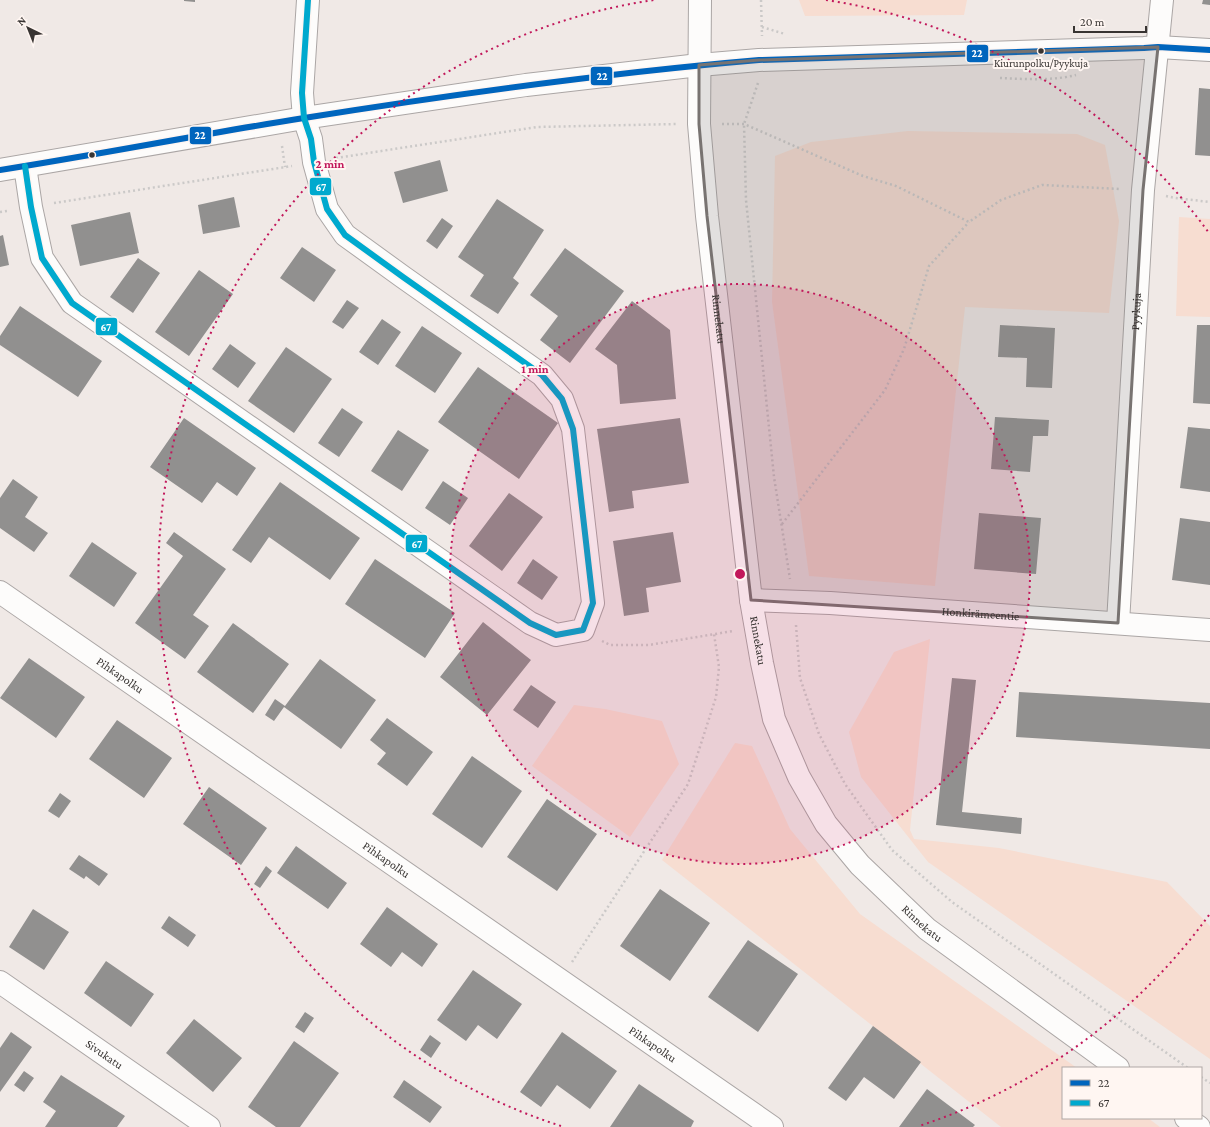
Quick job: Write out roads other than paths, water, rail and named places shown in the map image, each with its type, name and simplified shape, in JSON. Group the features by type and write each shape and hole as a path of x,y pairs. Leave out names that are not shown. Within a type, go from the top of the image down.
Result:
{"street":[{"path":"25,166 31,207 42,258 72,303 530,623 556,635 583,630 593,603 573,429 562,398 542,375 402,278 346,235 326,209 314,162 311,139 304,118 302,93 308,0"},
{"name":"Rinnekatu","path":"700,0 699,124 707,216 751,600 774,719 799,777 826,824 860,865 927,929 1117,1067"},
{"name":"Pyykuja","path":"1118,623 1144,190 1162,0"},
{"path":"0,170 304,118 526,85 699,65 759,60 1158,47 1210,50"},
{"name":"Pihkapolku","path":"0,592 772,1127"},
{"name":"Honkirämeentie","path":"751,600 830,603 1210,630"},
{"name":"Sivukatu","path":"0,982 209,1127"},
{"path":"1187,1119 1199,1127"}],"place":[{"name":"Kiurunpolku/Pyykuja","path":"1041,51"}]}
